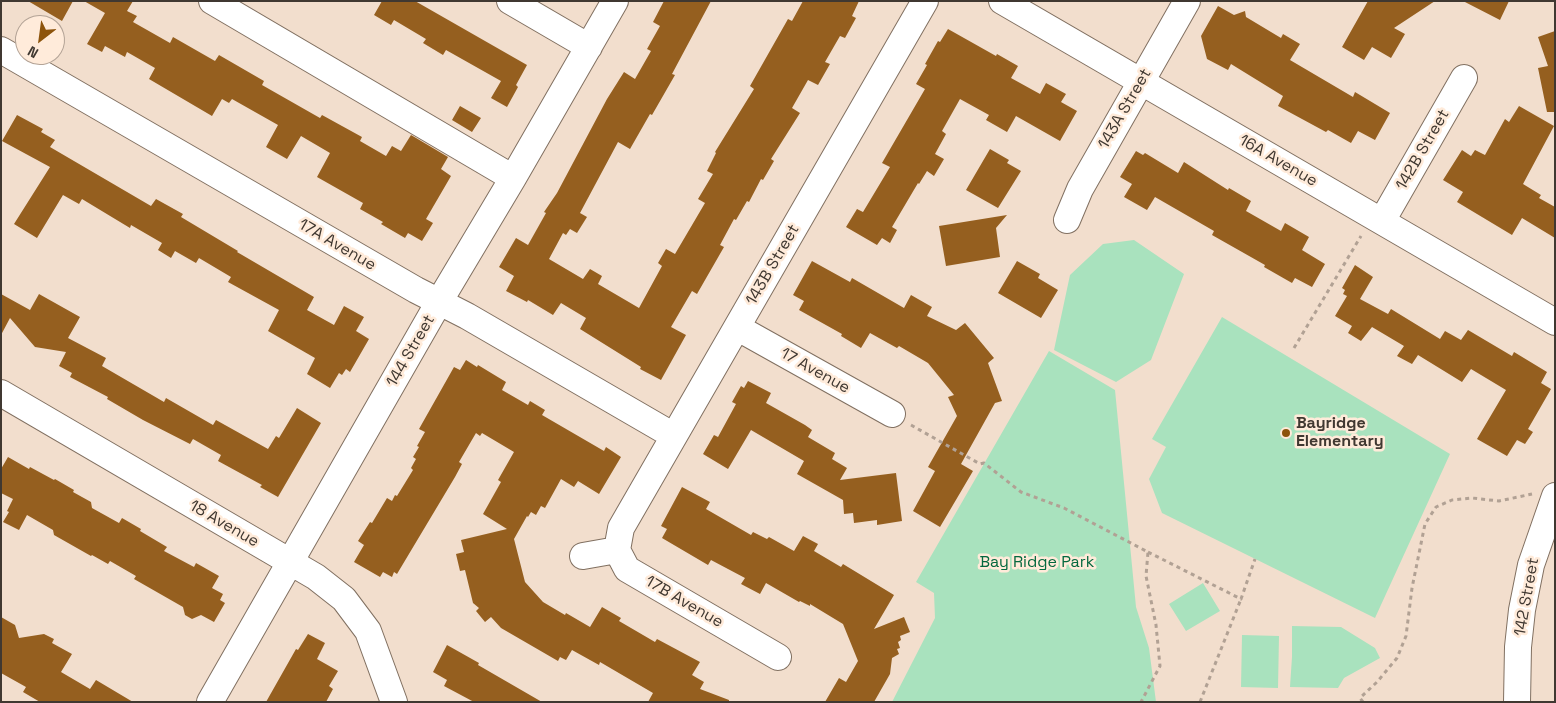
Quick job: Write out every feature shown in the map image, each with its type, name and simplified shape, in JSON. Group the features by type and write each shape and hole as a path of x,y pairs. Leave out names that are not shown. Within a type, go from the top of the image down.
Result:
{"street":[{"path":"212,1 514,178"},
{"path":"510,1 589,47"},
{"name":"144 Street","path":"210,702 439,302 514,178 615,1"},
{"name":"143B Street","path":"619,539 674,436 738,328 924,1"},
{"name":"16A Avenue","path":"1002,1 1555,322"},
{"name":"143A Street","path":"1068,220 1080,189 1187,1"},
{"name":"17A Avenue","path":"1,50 416,290 674,436"},
{"name":"142B Street","path":"1377,218 1464,78"},
{"name":"17 Avenue","path":"738,328 892,414"},
{"name":"18 Avenue","path":"1,393 316,576 344,599 368,631 394,702"},
{"name":"142 Street","path":"1518,702 1518,647 1522,610 1546,495"},
{"path":"583,556 619,539"},
{"name":"17B Avenue","path":"619,539 627,569 778,657"}],"path":[{"path":"1294,348 1377,218"},
{"path":"892,414 980,464 984,463 1021,492 1064,508 1241,598"},
{"path":"1363,702 1360,698 1398,658 1406,636 1412,588 1425,524 1436,507 1452,500 1472,498 1499,501 1546,495"},
{"path":"1141,702 1160,666 1156,625 1146,576 1148,552"},
{"path":"1200,702 1255,559"}],"green space":[{"path":"1134,240 1184,274 1151,360 1116,382 1054,350 1070,275 1103,244"},
{"path":"1222,317 1450,454 1375,618 1162,513 1149,479 1166,447 1152,439"},
{"name":"Bay Ridge Park","path":"1049,351 1115,390 1136,607 1149,648 1156,702 892,702 935,618 934,593 916,582"},
{"path":"1203,583 1220,611 1186,631 1169,604"},
{"path":"1292,626 1341,627 1375,648 1380,658 1344,678 1338,688 1290,687"},
{"path":"1242,635 1279,636 1278,688 1241,687"}],"building":[{"path":"28,1 73,1 65,16 52,15"},
{"path":"84,1 133,1 127,11 137,16 133,22 170,43 173,37 215,61 219,55 264,81 262,85 320,118 322,115 362,137 360,141 386,156 392,146 401,151 411,135 448,157 441,169 451,176 426,219 433,223 422,241 408,233 405,238 381,224 383,222 360,209 363,203 317,177 330,153 301,136 287,159 266,147 278,125 232,99 229,103 222,99 212,116 149,79 155,68 127,52 125,57 105,46 102,52 87,44 105,13"},
{"path":"382,1 415,1 527,65 507,107 491,98 501,81 446,50 443,55 423,43 426,39 394,20 391,25 374,15"},
{"path":"664,1 711,1 672,74 675,75 652,115 650,114 630,149 618,142 580,213 587,217 577,233 570,229 566,235 563,233 549,259 583,279 590,269 602,276 598,284 639,308 662,266 658,263 666,249 675,254 705,203 698,199 713,174 707,171 715,152 754,89 750,86 788,19 792,21 803,1 859,1 852,16 856,18 845,38 840,36 825,62 830,64 818,85 808,80 792,108 800,113 771,159 774,161 763,180 761,179 749,202 747,201 736,220 734,219 720,245 724,247 697,294 692,291 671,327 686,335 661,380 640,369 641,367 580,329 586,318 561,303 553,315 528,300 527,302 506,291 514,276 499,267 516,238 528,245 546,213 544,212 557,193 607,99 624,72 635,79 651,51 647,49 660,26 653,22"},
{"path":"1368,1 1435,1 1394,28 1405,34 1391,58 1372,47 1364,60 1342,47"},
{"path":"1463,1 1509,1 1500,20"},
{"path":"1218,6 1234,15 1245,11 1246,17 1281,38 1283,34 1300,44 1290,60 1353,97 1355,92 1390,113 1375,140 1358,131 1351,143 1328,130 1326,132 1278,106 1283,96 1231,64 1228,70 1207,59 1201,36"},
{"path":"948,29 1018,66 1011,78 1040,94 1046,83 1066,94 1061,102 1077,111 1060,141 1016,116 1007,132 986,120 989,115 960,99 942,131 946,134 935,154 944,159 934,176 927,171 918,183 892,227 897,230 890,243 882,238 877,245 846,227 857,209 863,212 890,167 882,163 925,89 916,84 938,41 940,42"},
{"path":"1555,31 1555,112 1547,112 1538,68 1548,66 1538,37"},
{"path":"460,106 481,118 472,132 452,120"},
{"path":"1519,106 1554,126 1523,184 1541,195 1539,198 1555,207 1555,238 1522,218 1512,235 1457,202 1463,192 1443,180 1462,150 1471,156 1475,150 1485,155 1505,119 1509,122"},
{"path":"17,115 43,129 41,132 55,140 50,147 151,206 156,199 183,214 181,217 314,297 307,310 334,325 344,306 364,317 356,331 369,339 350,372 346,369 342,375 339,373 330,388 307,374 315,358 268,331 279,310 228,282 231,277 199,258 196,263 175,251 171,258 158,250 162,243 131,225 130,228 82,199 79,204 63,195 37,238 14,224 50,167 2,141"},
{"path":"990,149 1009,160 1007,163 1021,171 998,208 966,190"},
{"path":"1136,151 1143,155 1145,153 1178,173 1184,162 1228,190 1229,188 1251,201 1246,211 1281,231 1285,223 1309,237 1302,250 1325,264 1312,287 1295,278 1292,283 1264,267 1265,265 1212,235 1214,231 1155,197 1147,210 1124,197 1132,184 1120,177"},
{"path":"1007,215 996,228 1000,257 946,266 939,226"},
{"path":"812,261 850,282 852,278 904,308 911,295 932,307 927,316 956,330 965,323 994,358 988,363 1002,401 995,403 961,464 973,471 940,527 913,511 935,471 928,467 957,416 948,397 954,395 928,363 899,346 897,348 870,333 861,348 841,336 842,334 799,310 804,301 793,295"},
{"path":"1017,261 1040,274 1038,278 1058,290 1041,318 998,293"},
{"path":"1355,265 1373,277 1360,299 1388,314 1391,309 1440,339 1445,331 1461,340 1468,330 1512,356 1514,352 1547,372 1541,383 1551,389 1528,429 1533,432 1525,444 1517,440 1507,456 1477,439 1506,390 1471,369 1462,382 1418,355 1412,364 1397,356 1404,346 1372,327 1361,341 1348,333 1352,326 1335,316 1347,296 1343,294 1345,290 1342,288"},
{"path":"1,294 30,310 39,294 80,317 68,338 106,358 102,366 164,402 166,398 213,425 216,420 268,449 276,436 279,438 297,408 321,423 278,497 260,487 262,485 218,461 221,455 193,439 190,444 143,420 107,399 108,397 70,377 72,373 59,366 66,352 35,347 10,318 1,335"},
{"path":"466,360 506,382 502,390 528,405 530,401 545,410 542,415 604,451 606,447 621,457 599,494 578,481 574,487 561,479 545,508 541,506 536,515 531,512 527,516 514,539 525,582 543,602 590,627 602,607 621,618 619,621 655,642 657,639 700,662 692,675 704,682 700,689 729,700 729,702 648,702 653,693 600,662 599,665 572,650 566,660 560,657 558,661 501,628 491,617 485,622 476,611 479,608 473,603 465,570 460,571 456,554 464,552 461,540 507,529 483,514 501,482 498,480 514,452 482,433 480,436 476,433 459,462 462,464 455,477 397,574 394,572 392,577 383,572 380,577 354,562 364,545 358,541 370,522 372,523 387,498 392,501 395,495 397,496 413,470 411,468 416,459 413,457 425,432 419,429 454,367 460,370"},
{"path":"748,381 771,393 766,403 812,430 808,437 835,453 832,459 847,468 840,480 896,473 902,521 877,525 877,520 854,523 853,513 844,514 843,500 797,474 804,461 751,430 728,469 703,454 714,435 718,437 736,404 732,402 741,386 744,388"},
{"path":"8,457 74,490 73,492 91,502 92,508 119,523 122,518 141,529 140,531 167,547 164,551 194,567 196,563 219,576 212,588 223,594 220,600 225,603 214,622 201,615 192,619 185,615 183,607 134,579 136,576 110,561 108,564 91,556 54,535 53,530 27,515 19,530 3,522 9,512 7,511 13,499 1,493 1,469"},
{"path":"682,487 710,502 706,509 751,535 753,532 767,539 769,537 794,551 803,536 818,544 814,551 841,567 843,564 894,595 874,629 904,617 910,632 900,636 901,640 898,642 900,648 897,649 899,654 892,658 890,674 874,702 825,702 839,678 846,682 858,661 843,624 810,604 810,606 799,602 766,583 760,594 741,584 745,578 711,560 708,565 662,538 667,529 661,526"},
{"path":"1,617 15,625 19,638 44,634 54,639 52,643 72,654 61,672 90,689 96,680 133,702 40,702 23,692 26,687 1,673"},
{"path":"308,634 325,643 317,659 338,671 329,686 333,689 326,702 266,702 296,649 298,650"},
{"path":"447,645 542,702 474,702 444,686 447,680 433,672"}],"place":[{"name":"Bayridge Elementary","path":"1286,433"}]}
